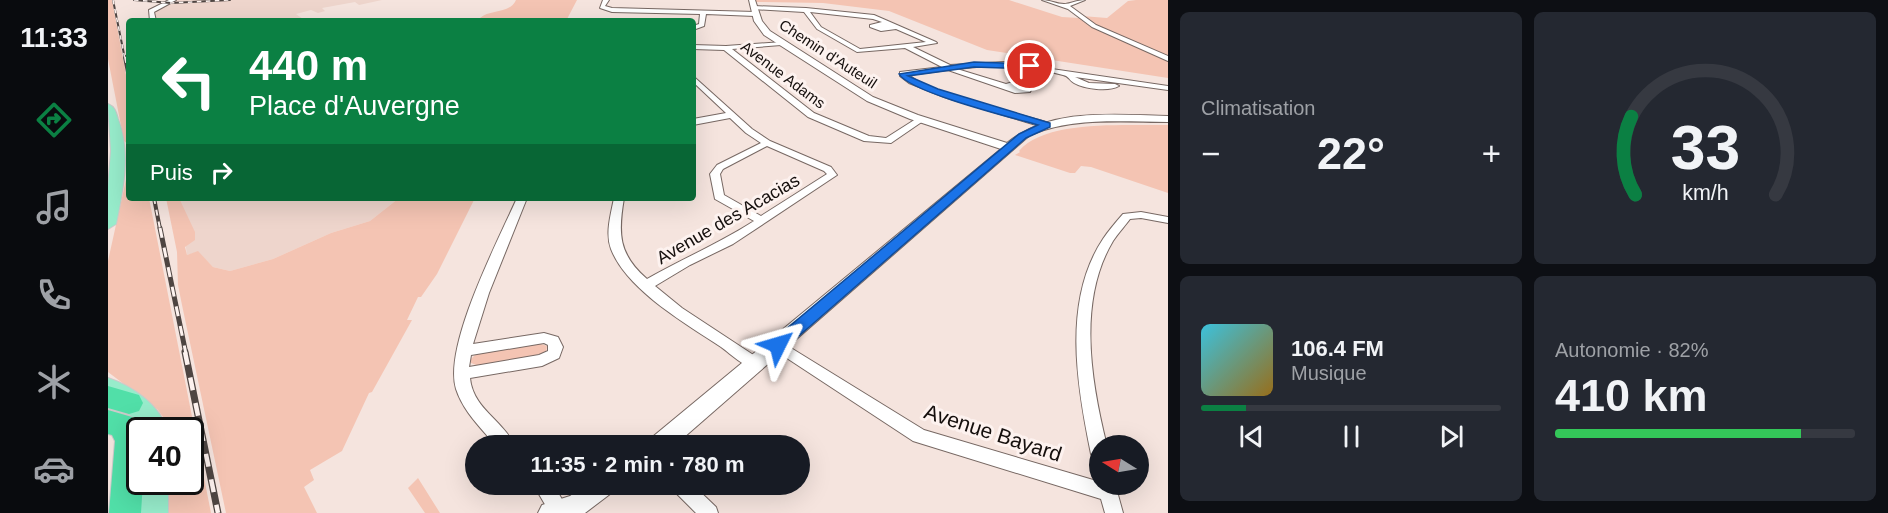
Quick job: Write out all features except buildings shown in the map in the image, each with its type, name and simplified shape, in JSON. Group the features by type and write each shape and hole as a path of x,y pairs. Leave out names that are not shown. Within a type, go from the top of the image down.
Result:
{"highway":[{"path":"113,402 130,441 125,513"}],"main road":[{"path":"108,108 114,124 119,154 118,174 108,224"},
{"path":"113,402 147,413 150,417"},
{"path":"154,513 155,495"}],"street":[{"path":"152,18 150,14 152,10 174,0"},
{"path":"606,0 602,7 612,10 703,13 754,8 806,10 869,16 899,26 934,42 866,51 854,49 819,28 806,10"},
{"path":"1045,0 1065,6 1097,28 1168,59"},
{"path":"1065,6 1082,0"},
{"name":"Chemin d'Auteuil","path":"754,8 763,29 864,96 922,119 1010,148"},
{"path":"696,27 702,25 703,13"},
{"path":"890,23 872,26 881,29 899,26"},
{"path":"696,47 726,48 781,43"},
{"path":"908,47 970,77 1006,87"},
{"name":"Avenue Adams","path":"726,48 807,113 826,124 867,139 888,141 922,119"},
{"path":"1046,125 935,91 903,75 948,67 998,64 1069,73 1073,78 1088,85 1144,84 1168,88"},
{"name":"Avenue des Acacias","path":"645,286 686,262 729,242 832,175 832,172 825,167 767,143 731,115 696,81"},
{"path":"696,121 731,115"},
{"path":"671,435 1029,131 1046,125 1087,121 1168,119"},
{"path":"762,221 719,197 715,174 720,167 767,143"},
{"path":"498,435 471,403 464,389 463,351 521,201"},
{"path":"619,201 615,226 616,247 627,267 645,286 756,364"},
{"path":"1095,435 1089,408 1083,357 1087,304 1096,265 1112,235 1127,216 1141,214 1168,220"},
{"path":"462,374 542,360 554,354 556,347 553,341 544,338 463,351"},
{"name":"Avenue Bayard","path":"778,345 920,436 1089,484"},
{"path":"551,495 563,511 588,495"},
{"path":"690,495 709,513"},
{"path":"1110,495 1114,513"}],"shaded area":[{"path":"108,0 112,0 126,75 126,143 124,141 108,59"},
{"path":"177,0 382,0 359,5 355,2 322,8 325,11 318,13 311,10 296,14 302,18 156,18 155,11"},
{"path":"516,0 577,0 568,18 480,18 513,4"},
{"path":"756,0 1009,0 1062,17 1079,18 1093,27 1168,60 1168,78 987,50 889,11 823,3 756,2"},
{"path":"1168,0 1168,57 1097,26 1082,16 1107,18 1128,1"},
{"path":"1110,125 1168,125 1168,193 1091,167 1081,166 1075,173 1070,173 1015,155 1031,141 1067,129"},
{"path":"126,180 126,201 150,201 192,417 163,417 158,410 108,372 108,261"},
{"path":"167,201 180,201 195,232 195,240 185,247 187,255 198,251 213,267 230,271 273,259 331,233 370,221 395,201 474,201 437,274 421,297 418,297 407,320 412,320 372,392 369,393 342,451 310,470 314,480 304,487 317,513 226,513 178,285 177,252"},
{"path":"179,201 395,201 370,221 331,233 273,259 230,271 213,267 198,252 187,255"},
{"path":"538,343 547,346 546,353 479,366 471,363 471,359 477,353"},
{"path":"204,477 211,513 167,513 168,495 204,495"},
{"path":"418,478 440,513 425,513 408,488"}],"railway":[{"path":"113,0 125,59"},
{"path":"134,0 171,3 230,0"},
{"path":"125,57 126,62"},
{"path":"155,201 160,229"},
{"path":"160,228 186,354"},
{"path":"185,352 218,513"}],"route":[{"path":"778,345 1029,131 1046,125 935,91 903,77 903,74 974,64 1030,66"}]}
